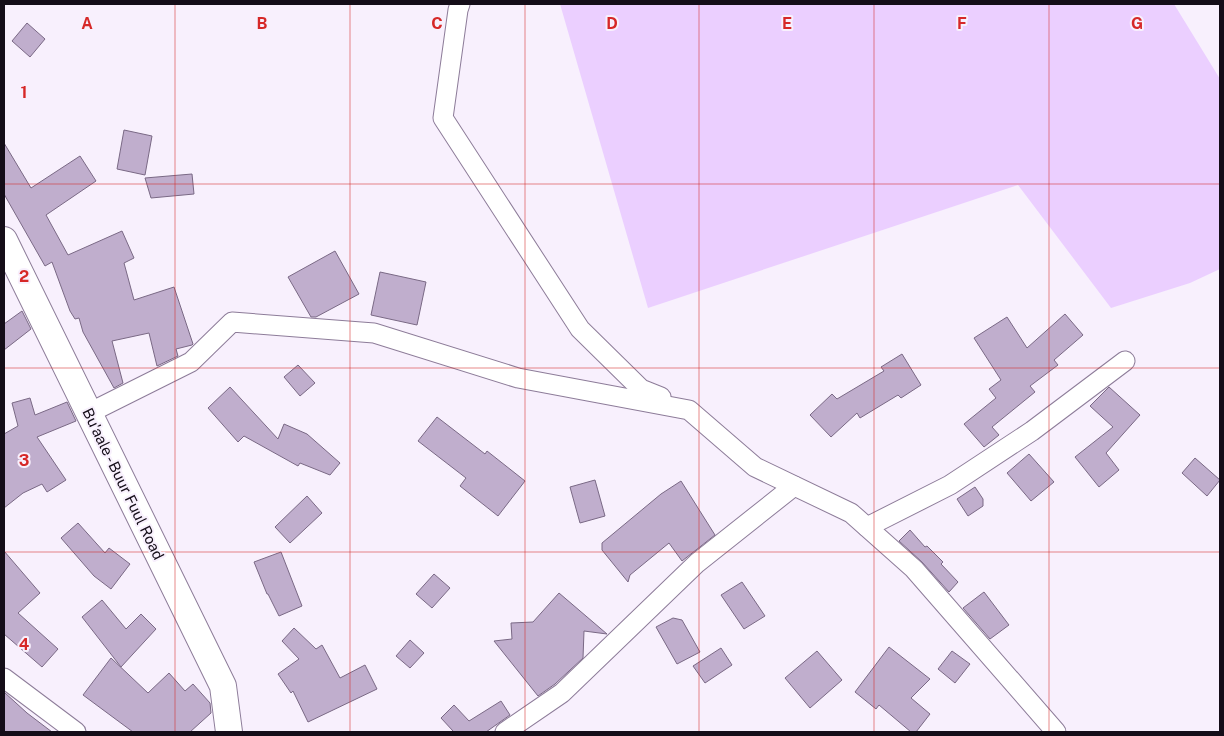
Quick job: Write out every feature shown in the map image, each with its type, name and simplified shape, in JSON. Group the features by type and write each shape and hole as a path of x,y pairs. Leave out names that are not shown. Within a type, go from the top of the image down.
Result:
{"street":[{"path":"460,4 444,118 580,329 641,388 689,410 755,467 851,513 914,569 1056,732"},
{"name":"Bu'aale - Buur Fuul Road","path":"4,240 222,686 230,732"},
{"path":"88,413 190,362 232,322 374,334 518,378 689,410"},
{"path":"867,527 950,485 1032,431 1125,361"},
{"path":"505,732 562,693 697,563 794,486"},
{"path":"4,678 76,732"}],"shaded area":[{"path":"560,4 1174,4 1220,79 1220,269 1190,283 1111,308 1018,185 648,308"}],"building":[{"path":"27,23 45,39 30,57 12,41"},
{"path":"124,130 152,136 145,175 117,169"},
{"path":"4,143 31,188 80,156 96,181 46,215 68,255 122,231 134,258 124,263 134,300 174,287 192,345 176,349 178,356 157,366 149,333 112,341 123,383 114,388 83,332 79,318 75,319 70,311 52,262 45,266 4,194"},
{"path":"192,174 194,194 151,198 145,178"},
{"path":"335,251 359,294 316,317 311,317 288,277"},
{"path":"380,272 426,282 417,325 371,315"},
{"path":"22,311 31,329 4,350 4,324"},
{"path":"1065,314 1083,335 1054,360 1058,365 1030,386 1035,392 992,427 999,435 984,447 964,424 996,398 989,389 1001,380 974,338 1007,317 1027,348"},
{"path":"902,354 921,385 901,398 898,395 860,418 857,413 831,437 810,415 832,394 837,399 884,371 881,367"},
{"path":"298,365 315,383 300,396 284,377"},
{"path":"230,387 278,439 284,424 307,434 340,463 330,475 300,463 298,466 244,436 238,442 208,408"},
{"path":"1109,387 1140,415 1106,453 1119,470 1099,487 1075,457 1113,427 1090,406"},
{"path":"30,398 35,415 67,402 76,421 37,437 66,480 47,492 42,484 23,493 4,508 4,434 18,426 12,403"},
{"path":"437,417 485,454 487,451 525,481 498,516 460,486 466,478 418,441"},
{"path":"1029,454 1054,482 1031,501 1007,473"},
{"path":"1195,458 1220,480 1207,496 1182,473"},
{"path":"595,480 605,516 580,523 570,487"},
{"path":"681,481 715,535 682,561 669,543 630,575 628,582 602,550 602,543 661,494"},
{"path":"975,487 983,499 983,506 968,516 957,499"},
{"path":"307,496 322,513 290,543 275,527"},
{"path":"78,523 105,553 109,548 130,564 111,589 94,576 61,538"},
{"path":"910,530 925,547 927,546 943,562 941,564 958,582 949,592 922,562 899,541"},
{"path":"4,551 40,593 18,613 58,649 42,667 4,634"},
{"path":"281,552 302,606 279,616 267,594 254,562"},
{"path":"434,574 450,588 432,608 416,594"},
{"path":"742,582 765,616 744,629 721,595"},
{"path":"984,592 1009,625 990,639 963,608"},
{"path":"559,593 607,634 584,631 583,658 555,684 538,696 494,641 512,639 511,623 533,622"},
{"path":"102,600 126,629 141,614 156,629 121,667 82,617"},
{"path":"673,618 682,620 700,652 677,664 656,627"},
{"path":"294,628 316,649 322,645 340,678 365,665 377,689 308,722 293,691 291,693 278,674 299,659 282,641"},
{"path":"410,640 424,653 410,668 396,656"},
{"path":"889,647 930,679 911,698 930,714 916,732 911,732 879,705 876,709 855,692"},
{"path":"721,648 732,665 705,683 693,666"},
{"path":"817,651 842,680 810,708 785,678"},
{"path":"952,651 970,664 955,683 938,669"},
{"path":"111,658 148,693 169,673 185,691 193,684 210,703 211,713 190,732 133,732 83,695"},
{"path":"4,692 27,713 52,732 4,732"},
{"path":"501,701 510,715 486,732 451,732 453,731 441,718 454,705 469,721"}]}
